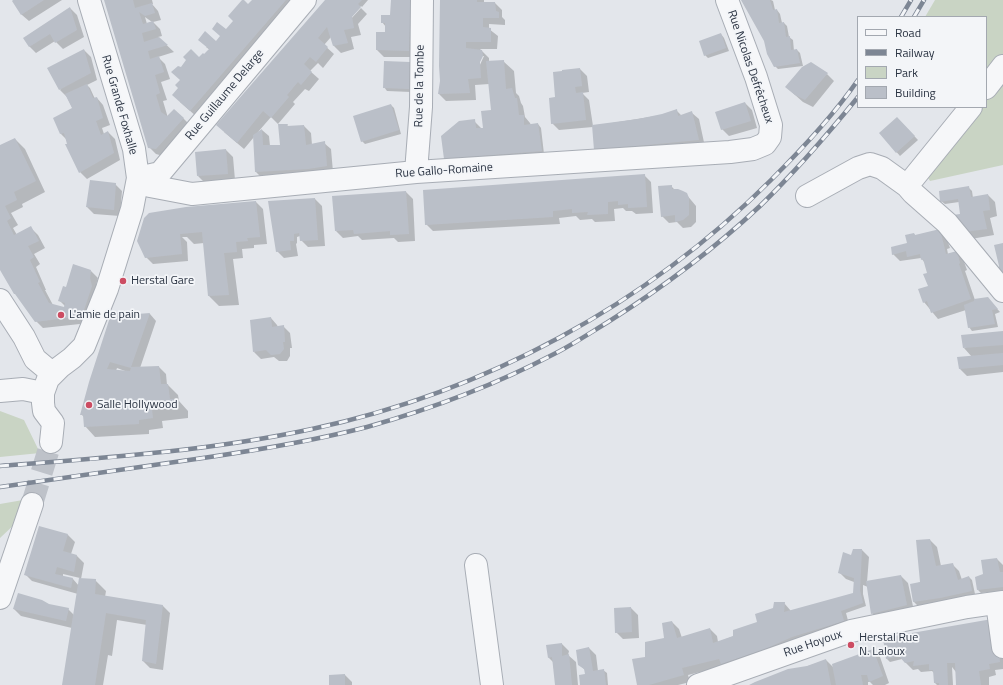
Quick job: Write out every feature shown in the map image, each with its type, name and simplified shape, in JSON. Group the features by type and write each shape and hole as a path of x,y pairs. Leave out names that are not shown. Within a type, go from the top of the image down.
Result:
{"street":[{"name":"Rue Grande Foxhalle","path":"48,383 84,346 107,289 132,209 138,178 134,149 90,0"},
{"name":"Rue Guillaume Delarge","path":"138,178 160,173 305,0"},
{"name":"Rue de la Tombe","path":"416,172 421,107 422,0"},
{"name":"Rue Nicolas Defrêcheux","path":"727,0 756,77 771,125 770,137 766,144 753,149"},
{"path":"987,87 1003,66"},
{"path":"907,186 970,108"},
{"name":"Rue Gallo-Romaine","path":"138,178 150,186 192,194 416,172 730,152 753,149"},
{"path":"807,196 858,168 870,164 882,168 907,186 947,223 1003,291"},
{"path":"0,300 24,338 48,383 43,403 44,411 52,432"},
{"path":"0,391 23,389 48,383"},
{"path":"0,598 32,504"},
{"path":"476,565 492,685"},
{"path":"1000,603 1003,647"},
{"name":"Rue Hoyoux","path":"704,684 851,631 967,607 1000,603"}],"green space":[{"path":"935,0 1003,0 1003,165 930,181 923,170 965,115 955,108 987,108 987,16 926,16"},
{"path":"0,411 24,420 40,453 0,457"},
{"path":"23,500 18,521 0,538 0,504"}],"building":[{"path":"44,0 21,15 12,1"},
{"path":"104,0 133,0 135,8 152,3 155,13 145,16 139,12 143,24 153,21 156,29 142,33 144,42 159,37 168,45 148,51 150,59 159,56 164,72 155,75 160,93 156,95 161,112 167,116 174,109 184,118 156,149 148,148"},
{"path":"242,0 248,4 252,0 286,0 190,111 172,95 178,88 175,85 180,80 171,72 178,66 181,67 186,60 183,57 191,49 199,57 209,49 198,40 205,31 216,41 220,36 212,29 217,22 226,29 233,21 228,16"},
{"path":"325,0 362,0 358,4 361,7 352,17 354,28 344,30 348,43 333,46 327,27 318,38 328,47 316,62 310,57 304,64 312,72 301,85 298,82 287,95 289,97 271,118 263,111 237,143 216,125"},
{"path":"391,0 411,0 409,51 376,50 376,32 385,32 385,23 381,23 381,15 390,15"},
{"path":"440,0 477,0 477,2 495,2 496,11 499,12 499,18 483,18 483,27 491,28 491,42 466,42 466,48 482,50 483,56 480,62 481,78 468,79 470,93 438,94 440,81"},
{"path":"741,0 770,0 773,10 777,9 779,23 784,22 786,37 790,36 791,50 797,49 800,63 774,67 767,54 764,41"},
{"path":"70,7 77,30 55,43 50,34 29,47 23,38"},
{"path":"721,33 726,48 704,56 699,41"},
{"path":"84,49 91,73 59,90 47,68"},
{"path":"504,60 506,89 512,88 515,98 517,98 519,115 524,115 524,125 538,123 542,151 444,159 441,136 459,121 475,119 476,128 483,128 481,111 491,110 486,61"},
{"path":"384,61 410,62 409,89 383,88"},
{"path":"811,62 828,73 805,100 795,95 785,87 802,67"},
{"path":"580,68 582,86 575,87 576,93 583,92 586,120 551,124 549,98 555,97 553,72"},
{"path":"87,84 93,98 97,97 103,118 96,121 101,135 108,131 114,153 79,173 65,144 67,144 64,133 60,134 53,118 72,108 65,94"},
{"path":"745,102 751,121 721,130 715,112"},
{"path":"391,104 399,130 361,142 353,116"},
{"path":"677,109 678,116 692,111 699,140 594,150 592,125 638,119"},
{"path":"897,117 915,136 896,153 879,133"},
{"path":"278,124 288,124 287,126 304,125 306,145 325,141 327,166 308,169 255,172 253,135 262,129 263,145 280,145"},
{"path":"15,138 36,181 14,192 17,200 5,206 11,218 7,221 14,235 31,226 39,241 28,246 34,257 30,260 40,282 38,283 49,303 64,307 65,303 58,301 63,286 66,287 73,264 91,270 90,278 92,286 82,316 35,322 14,294 0,270 0,145"},
{"path":"226,149 228,174 197,176 195,152"},
{"path":"645,174 647,207 628,208 628,204 618,205 618,201 608,202 608,214 587,215 588,212 572,213 572,209 553,211 553,217 425,225 423,190"},
{"path":"90,180 116,183 114,210 86,207"},
{"path":"672,185 672,189 678,189 687,193 689,198 689,215 683,220 675,222 675,215 661,217 658,186"},
{"path":"969,186 971,197 988,194 990,210 983,211 987,229 963,232 953,215 960,214 958,199 940,202 939,191"},
{"path":"406,191 409,234 390,235 390,231 354,234 353,230 335,231 332,196"},
{"path":"315,198 318,240 300,241 299,233 294,234 294,241 290,241 291,250 276,252 268,201"},
{"path":"256,201 260,237 247,238 248,241 236,242 237,252 224,253 229,295 208,296 202,232 180,234 182,254 145,258 137,241 144,218 149,213 186,207"},
{"path":"940,229 946,254 957,251 959,264 971,299 931,313 927,301 923,303 918,289 928,286 923,274 927,273 920,254 907,257 906,251 892,255 891,247 907,243 905,235 914,233 915,235"},
{"path":"1003,243 1003,280 999,276 999,266 994,245"},
{"path":"988,297 998,309 992,310 995,324 968,328 964,305 974,301 974,299"},
{"path":"112,311 124,315 150,313 131,367 159,366 161,384 168,384 170,399 178,399 178,408 152,410 153,418 139,420 139,424 84,427 83,415 80,415","holes":["110,362 131,368 130,371 107,369"]},
{"path":"271,317 272,327 284,325 284,349 280,354 271,355 266,350 253,352 250,320"},
{"path":"1003,331 1003,345 963,348 961,335"},
{"path":"1003,353 1003,365 959,369 957,357"},
{"path":"39,526 68,534 63,551 77,555 74,572 57,567 55,574 73,578 71,588 24,575"},
{"path":"930,539 936,566 953,563 958,580 969,576 972,591 913,602 910,584 920,582 916,540"},
{"path":"853,549 862,549 860,590 863,603 841,611 844,621 792,637 765,649 721,664 719,659 682,668 684,675 649,685 637,685 632,659 645,657 645,642 664,638 662,623 672,621 677,638 710,628 713,643 733,636 733,630 757,622 755,614 773,608 774,602 785,602 784,612 853,593 854,578 838,573 843,552 851,555"},
{"path":"997,558 1000,572 1003,572 1003,587 977,590 975,577 983,574 981,560"},
{"path":"901,575 907,605 871,614 866,581"},
{"path":"79,578 96,579 95,594 163,605 156,664 142,661 146,620 106,613 95,685 62,685"},
{"path":"18,593 42,600 49,604 69,608 66,621 13,609"},
{"path":"631,607 632,632 615,633 614,608"},
{"path":"992,619 995,624 1000,662 989,664 990,669 979,671 981,685 956,685 955,663 947,663 948,685 939,685 939,683 934,683 933,670 929,670 929,664 913,666 914,661 905,663 899,656 886,659 883,638"},
{"path":"562,643 562,656 569,654 572,685 555,685 552,657 548,658 546,645"},
{"path":"589,647 593,671 604,669 606,685 580,685 579,675 585,674 584,669 578,665 576,650"},
{"path":"873,649 883,676 869,682 867,675 861,675 863,685 836,685 832,664"},
{"path":"826,659 831,685 749,685 788,669 807,666"},
{"path":"345,674 345,685 329,685 329,675"}],"tunnel":[{"path":"32,504 51,442"}],"railway":[{"path":"902,16 911,0"},
{"path":"915,16 924,0"},
{"path":"0,466 157,453 274,437 376,413 439,392 500,367 560,338 616,304 671,266 722,225 771,180 828,119 857,81"},
{"path":"0,487 224,455 326,437 367,427 415,412 509,376 574,343 608,322 648,296 724,238 760,206 786,180 857,98"}],"place":[{"name":"Herstal Gare","path":"123,281"},
{"name":"L'amie de pain","path":"61,315"},
{"name":"Salle Hollywood","path":"89,405"},
{"name":"Herstal Rue N. Laloux","path":"851,645"}]}
